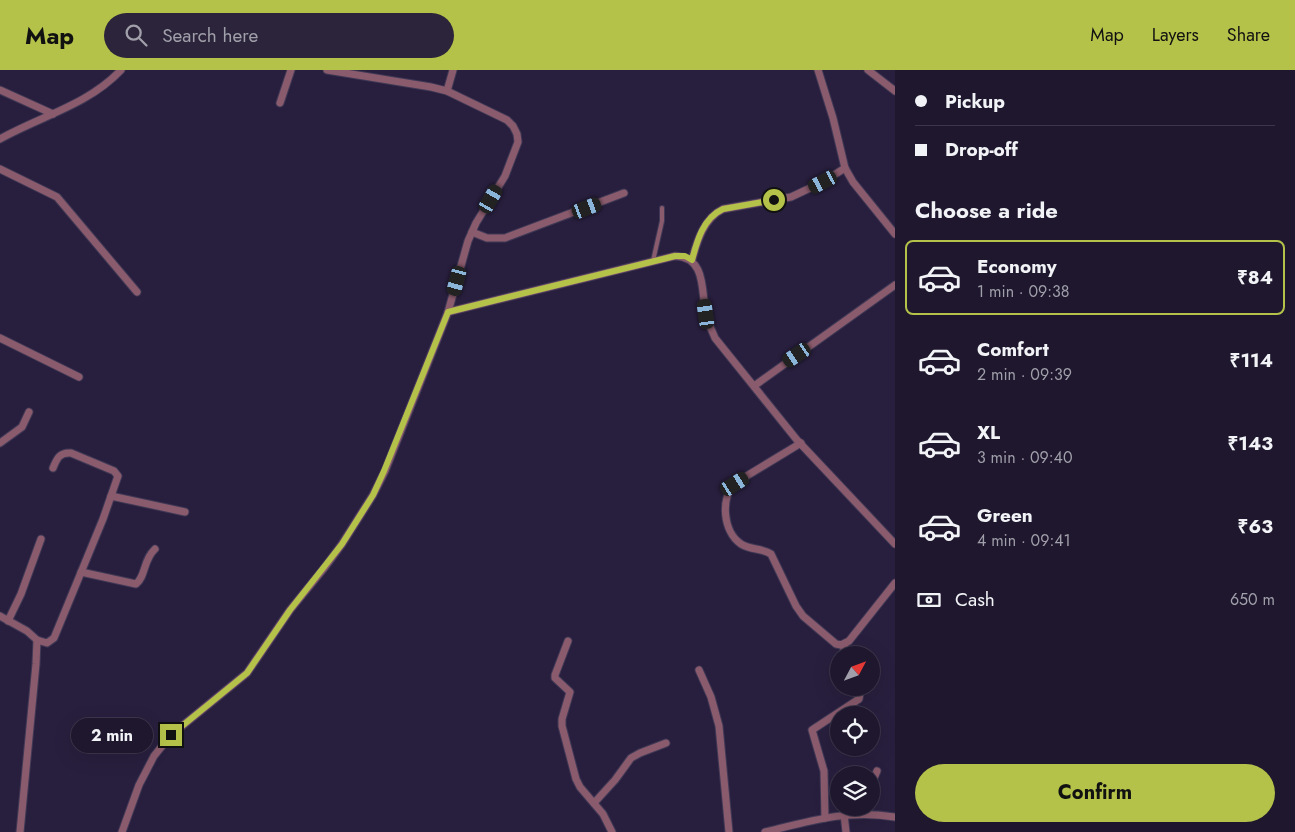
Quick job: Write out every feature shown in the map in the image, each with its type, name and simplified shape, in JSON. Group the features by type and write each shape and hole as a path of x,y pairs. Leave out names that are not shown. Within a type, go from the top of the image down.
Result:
{"street":[{"path":"0,139 75,104 97,91 120,70"},
{"path":"280,103 291,70"},
{"path":"122,832 139,785 160,749 171,735 247,673 290,610 325,567 373,495 448,312 468,241 505,176 518,142 513,126 507,120 447,91 431,86 327,70"},
{"path":"447,91 453,70"},
{"path":"818,70 845,168 853,182 895,234"},
{"path":"868,70 895,91"},
{"path":"0,90 53,114"},
{"path":"692,260 702,231 716,212 723,209 791,197 823,182 845,168"},
{"path":"0,169 57,197 137,292"},
{"path":"472,232 487,238 505,238 624,194"},
{"path":"448,312 653,261 675,256 685,256 692,260 698,268 709,326 715,338 801,443 895,544"},
{"path":"754,386 895,285"},
{"path":"0,338 79,377"},
{"path":"0,443 22,427 29,412"},
{"path":"801,443 730,488 725,508 726,519 732,534 739,543 750,548 767,551 774,557 796,606 803,616 836,644 845,644 895,583"},
{"path":"0,616 27,631 37,640 47,643 52,641 118,476 114,471 71,453 60,455 53,468"},
{"path":"111,496 185,512"},
{"path":"8,621 41,539"},
{"path":"81,572 136,584 141,578 148,557 155,550"},
{"path":"20,832 37,640"},
{"path":"568,641 555,675 555,678 570,692 562,726 576,779 612,832"},
{"path":"699,670 711,697 718,726 730,832"},
{"path":"825,818 824,770 812,730 859,699 860,696"},
{"path":"594,803 615,780 631,758 666,743"},
{"path":"880,814 895,817"},
{"path":"765,832 834,816"},
{"path":"844,816 846,832"}],"lane":[{"path":"653,261 662,221 662,208"}],"route":[{"path":"171,735 247,673 290,610 342,544 373,495 384,471 448,312 675,256 685,256 692,260 702,231 716,212 723,209 774,200"}]}
